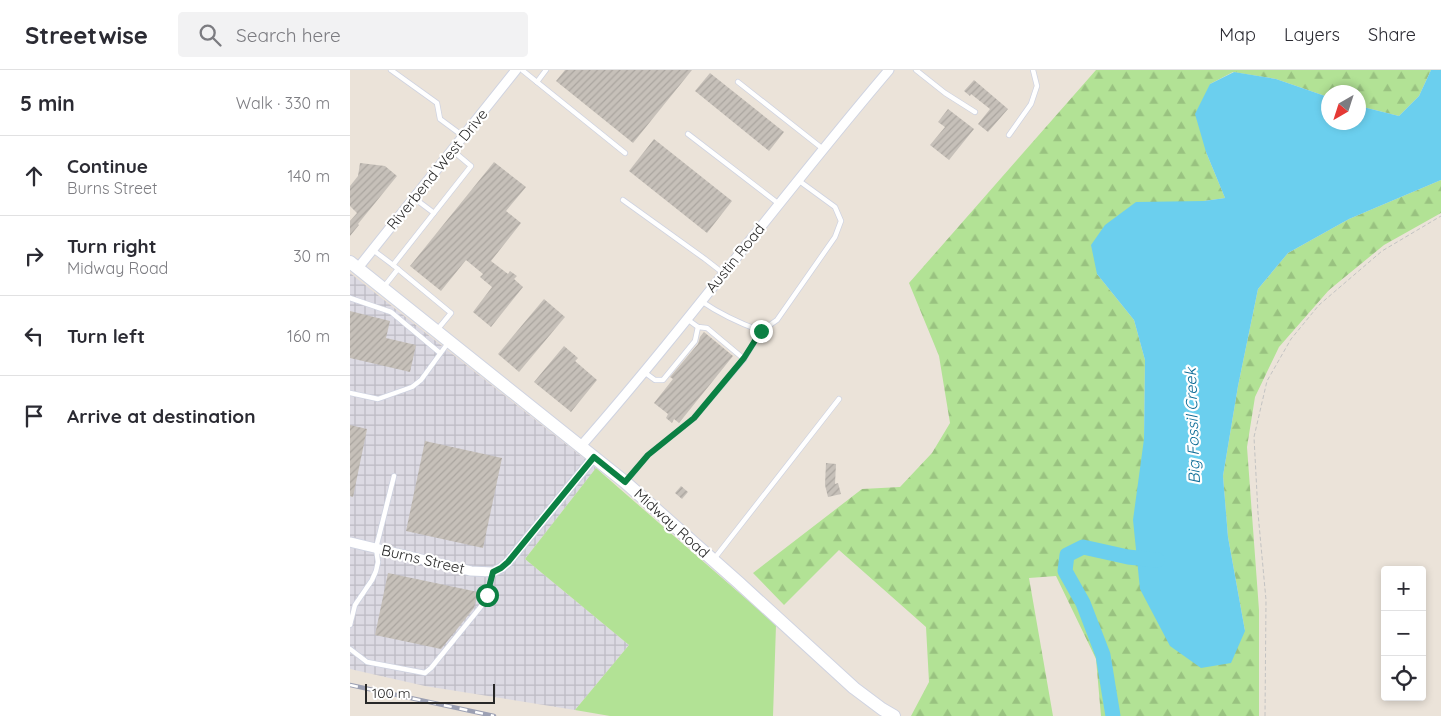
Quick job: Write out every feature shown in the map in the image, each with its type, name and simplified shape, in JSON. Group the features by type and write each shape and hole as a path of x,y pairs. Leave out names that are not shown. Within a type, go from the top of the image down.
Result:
{"main road":[{"name":"Midway Road","path":"354,265 625,482 854,688 894,716"}],"street":[{"name":"Riverbend West Drive","path":"354,265 373,250 516,70"},
{"name":"Austin Road","path":"581,446 688,319 823,149 889,70"},
{"path":"493,572 508,562 594,457"},
{"name":"Burns Street","path":"350,542 471,570 493,572"}],"lane":[{"path":"391,70 437,103 440,119 463,136"},
{"path":"522,70 625,153"},
{"path":"537,82 546,70"},
{"path":"916,70 945,93 975,112"},
{"path":"1009,135 1031,104 1037,86 1032,70"},
{"path":"738,82 823,149"},
{"path":"688,134 779,204"},
{"path":"393,266 471,166 452,150"},
{"path":"625,482 648,455 694,418 744,358 761,331 777,320 835,237 841,221 835,207 798,180"},
{"path":"414,198 434,213"},
{"path":"622,200 723,273"},
{"path":"373,250 451,313 436,331"},
{"path":"383,288 398,269"},
{"path":"350,298 390,312 440,354"},
{"path":"701,301 737,322 761,331"},
{"path":"397,318 406,307"},
{"path":"688,319 698,328 707,328 744,358"},
{"path":"644,372 655,380 663,380 696,341 698,328"},
{"path":"350,393 378,399 412,387 421,380 449,342"},
{"path":"713,560 839,399"},
{"path":"350,624 355,604 376,571 378,562 376,548 394,476"},
{"path":"350,649 368,662 425,673 432,668 483,604 493,572"}],"path":[{"path":"1265,716 1266,600 1258,513 1254,436 1267,381 1291,339 1319,305 1382,251 1441,216"}],"shaded area":[{"path":"350,273 596,468 525,559 629,645 575,710 425,686 350,669"}],"green space":[{"path":"1096,70 1431,70 1419,96 1399,116 1366,108 1366,85 1321,85 1321,95 1276,79 1233,72 1210,84 1206,152 1225,198 1204,201 1097,274 1134,320 1145,360 1144,439 1245,631 1228,537 1223,476 1238,386 1258,289 1288,253 1349,219 1441,180 1441,213 1384,245 1329,290 1279,347 1255,397 1247,447 1259,610 1259,716 1101,716 1096,659 1056,576 1029,578 1053,716 911,716 929,682 926,627 839,550 784,605 753,573 862,489 900,487 932,453 950,423 939,356 909,283"},
{"path":"596,468 776,625 773,716 610,716 575,710 629,645 525,559"}],"water":[{"path":"1431,70 1441,70 1441,180 1349,219 1288,253 1258,289 1238,386 1223,476 1228,537 1245,631 1231,663 1201,668 1170,646 1140,589 1133,520 1144,439 1145,360 1134,320 1097,274 1091,245 1105,225 1136,202 1204,201 1225,198 1206,152 1195,114 1210,84 1234,72 1276,79 1321,95 1321,130 1366,130 1366,108 1399,116 1419,96"}],"building":[{"path":"565,70 692,70 633,143 556,81"},
{"path":"710,73 784,132 769,151 695,91"},
{"path":"974,80 1008,109 988,132 978,124 990,109 971,94 970,96 964,91"},
{"path":"948,109 974,129 949,160 930,145 945,127 938,122"},
{"path":"654,139 732,201 707,233 629,171"},
{"path":"494,162 526,187 506,211 521,223 491,261 508,274 510,271 517,276 514,279 523,287 491,327 473,312 492,287 480,277 483,274 466,260 441,291 410,266"},
{"path":"360,163 385,166 397,176 350,236 350,221 357,213 350,206 350,186 358,176"},
{"path":"544,299 565,317 519,372 498,354"},
{"path":"350,311 390,321 386,338 416,345 410,372 350,358"},
{"path":"704,332 733,356 679,423 674,419 672,423 666,418 668,414 654,403 673,379 670,377 698,344"},
{"path":"564,346 578,358 575,361 597,380 571,412 534,382"},
{"path":"350,425 367,429 353,497 350,496"},
{"path":"425,441 502,458 483,548 406,531"},
{"path":"826,463 836,464 835,484 838,483 841,494 828,497 825,485"},
{"path":"681,486 688,492 682,499 675,493"},
{"path":"388,573 478,592 474,608 441,649 375,635"}],"waterway":[{"name":"Big Fossil Creek","path":"1113,716 1103,655 1083,603 1065,571 1067,555 1083,547 1128,557 1157,560"}],"railway":[{"path":"350,685 494,716"}],"route":[{"path":"487,595 493,572 508,562 594,457 625,482 648,455 694,418 744,358 761,331"}]}
